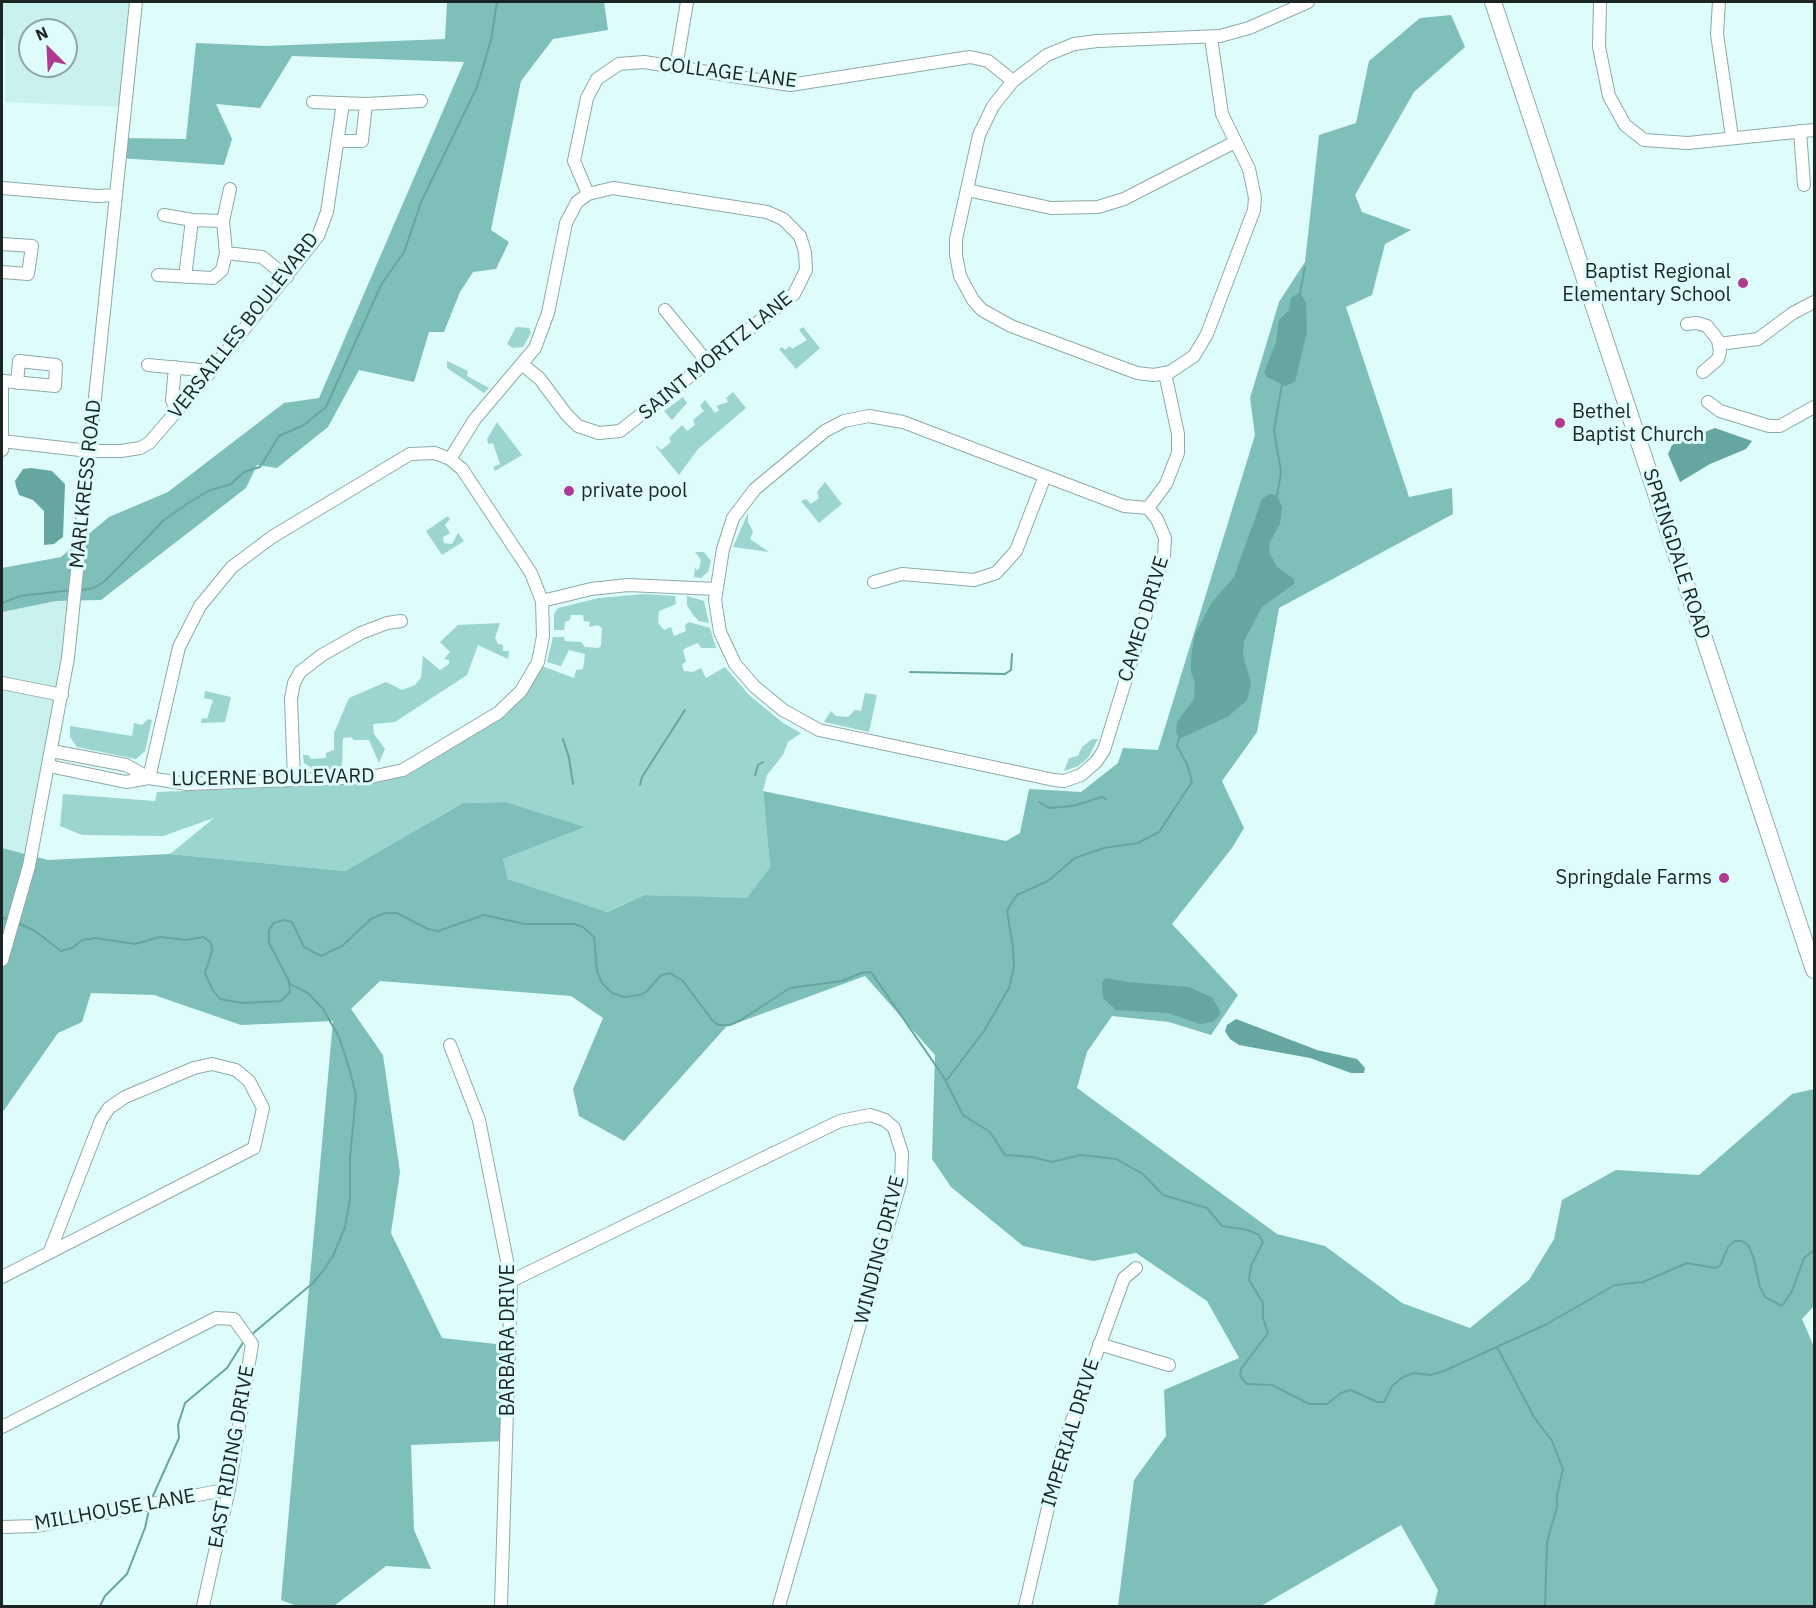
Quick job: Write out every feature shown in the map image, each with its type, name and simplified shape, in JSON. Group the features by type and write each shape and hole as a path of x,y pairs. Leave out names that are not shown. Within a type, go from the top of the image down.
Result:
{"main road":[{"name":"SPRINGDALE ROAD","path":"1493,2 1815,970"}],"street":[{"name":"MARLKRESS ROAD","path":"2,960 29,866 62,695 75,608 88,451 136,2"},
{"path":"676,68 687,2"},
{"path":"1211,38 1221,108 1253,180 1254,210 1202,346 1185,364 1165,373 1147,375 1011,326 982,310 962,281 956,255 967,190 982,128 997,100 1012,81 1047,56 1079,43 1211,38 1249,28 1308,2"},
{"path":"1600,2 1599,47 1609,96 1624,124 1644,140 1659,143 1688,143 1815,130"},
{"path":"1719,2 1717,34 1732,137"},
{"name":"COLLAGE LANE","path":"588,194 575,168 574,155 587,98 593,84 605,71 624,63 637,62 790,85 970,57 988,61 1012,81"},
{"path":"313,102 366,104 420,101"},
{"name":"VERSAILLES BOULEVARD","path":"2,444 88,451 121,451 140,448 149,442 177,412 288,277 324,224 342,103"},
{"path":"337,141 362,141 366,104"},
{"path":"1800,131 1804,185"},
{"path":"967,190 1051,208 1098,207 1124,199 1235,142"},
{"path":"2,188 97,196 116,195"},
{"name":"SAINT MORITZ LANE","path":"523,365 540,379 574,422 589,431 606,434 626,428 788,300 798,289 806,270 804,246 796,231 783,219 767,212 613,188 588,194"},
{"path":"158,275 213,278 222,270 226,253 223,221 230,189"},
{"path":"450,459 475,419 523,365 535,348 546,321 566,223 577,202 588,194"},
{"path":"164,215 192,220 223,221"},
{"path":"185,277 192,220"},
{"path":"2,244 32,246 28,273 2,272"},
{"path":"226,253 262,257 288,277"},
{"path":"1719,344 1758,339 1793,313 1815,302"},
{"path":"665,310 708,363"},
{"path":"1687,324 1697,323 1707,326 1719,344 1718,359 1702,372"},
{"path":"147,365 211,371"},
{"path":"175,367 172,400 177,412"},
{"path":"1148,508 1167,484 1178,453 1178,434 1165,373"},
{"path":"2,444 3,381 17,383"},
{"path":"1708,402 1720,411 1769,426 1779,426 1815,407"},
{"name":"CAMEO DRIVE","path":"869,416 892,418 1124,506 1148,508 1163,533 1165,551 1110,732 1101,755 1093,766 1081,775 1064,780 870,742 830,733 804,724 755,687 735,664 718,624 716,590 727,532 745,500 807,446 844,421 869,416"},
{"name":"LUCERNE BOULEVARD","path":"49,766 126,782 149,778 187,784 371,777 396,772 498,713 521,691 538,662 543,636 542,601 531,573 511,541 466,475 450,459 423,451 400,459 261,544 228,570 198,608 177,651 149,778"},
{"path":"874,582 902,574 974,580 996,573 1005,566 1016,551 1045,476"},
{"path":"542,601 591,589 628,585 716,590"},
{"path":"294,779 291,699 294,683 300,672 322,655 361,633 387,623 401,621"},
{"path":"2,683 62,695"},
{"name":"LUCERNE BOULEVARD","path":"52,751 131,767 149,778"},
{"name":"BARBARA DRIVE","path":"450,1045 479,1120 511,1281 501,1606"},
{"path":"2,1277 254,1148 263,1108 249,1081 236,1070 212,1064 194,1068 125,1097 109,1108 101,1120 50,1251"},
{"name":"WINDING DRIVE","path":"511,1281 840,1121 870,1115 885,1120 894,1128 902,1153 901,1181 779,1606"},
{"name":"IMPERIAL DRIVE","path":"1025,1606 1062,1448 1124,1278 1136,1268"},
{"name":"EAST RIDING DRIVE","path":"2,1427 216,1318 234,1319 252,1344 229,1489 203,1606"},
{"path":"1099,1344 1169,1365"},
{"name":"MILLHOUSE LANE","path":"2,1527 37,1526 229,1489"}],"shaded area":[{"path":"2,2 135,2 123,107 5,102 5,38 2,37"},
{"path":"447,2 604,2 608,30 553,39 521,81 491,230 509,242 496,269 473,272 460,292 444,332 429,332 414,382 359,370 328,427 277,468 257,465 246,488 101,600 56,601 2,612 2,568 61,557 109,517 168,492 284,403 319,398 464,62 292,56 260,108 216,104 232,139 224,165 119,158 120,138 186,139 196,43 266,46 445,39"},
{"path":"1451,15 1465,47 1414,92 1355,195 1362,212 1411,230 1385,244 1372,295 1346,307 1409,497 1452,488 1453,514 1279,608 1257,732 1222,781 1244,828 1232,848 1172,924 1238,995 1211,1035 1169,1022 1112,1016 1087,1052 1077,1088 1277,1234 1325,1246 1402,1303 1470,1328 1529,1280 1554,1239 1562,1200 1616,1170 1699,1175 1792,1094 1814,1089 1814,1306 1802,1319 1814,1347 1814,1606 1434,1606 1438,1590 1401,1525 1261,1606 1118,1606 1134,1480 1166,1436 1164,1390 1239,1358 1207,1301 1136,1253 1093,1261 1023,1246 951,1187 932,1159 935,1055 865,976 726,1027 624,1141 579,1116 573,1089 603,1018 571,996 380,981 351,1009 383,1055 400,1172 391,1233 442,1338 505,1345 504,1441 411,1445 414,1530 431,1569 386,1566 334,1606 297,1606 281,1600 333,1021 241,1025 154,995 91,993 82,1022 58,1033 2,1113 2,848 48,860 170,854 345,871 463,803 506,802 585,827 503,859 508,879 607,912 644,895 747,898 770,867 763,791 1006,841 1020,833 1029,789 1081,792 1118,763 1123,748 1158,750 1255,435 1250,398 1279,302 1305,262 1319,135 1356,123 1369,61 1420,18"},
{"path":"1300,292 1306,303 1307,332 1295,382 1285,386 1267,377 1264,373 1276,342 1279,320 1289,310 1291,298"},
{"path":"516,327 529,328 531,333 523,347 513,348 507,344"},
{"path":"803,327 820,348 796,369 779,349 782,347 785,350 790,346 792,349 807,340 799,330"},
{"path":"447,361 468,371 467,376 489,388 484,393 447,368"},
{"path":"733,392 746,408 698,449 679,475 656,447 661,450 671,442 669,438 682,425 687,431 695,425 693,420 704,411 700,406 705,400 715,413 719,410 716,406 728,402 726,398"},
{"path":"683,397 687,403 672,420 664,411"},
{"path":"497,422 522,455 495,471 493,467 500,464 493,443 488,444 487,439"},
{"path":"1715,428 1752,441 1746,449 1710,464 1680,482 1668,454 1672,445"},
{"path":"23,469 52,471 65,484 63,537 54,544 44,545 44,511 33,500 19,495 16,486 15,481"},
{"path":"825,482 842,504 819,523 801,501 806,499 811,504 819,498 817,492"},
{"path":"1269,494 1277,495 1282,507 1280,524 1270,542 1269,552 1277,567 1294,579 1294,584 1262,607 1244,641 1243,655 1251,683 1247,700 1229,716 1179,739 1176,731 1177,722 1194,699 1195,682 1191,672 1191,657 1195,634 1212,602 1234,577 1262,499"},
{"path":"748,513 748,522 753,532 750,539 769,552 733,547"},
{"path":"448,516 450,519 445,525 450,533 443,537 444,543 452,544 458,533 464,541 442,555 426,531"},
{"path":"695,552 704,552 711,561 708,572 701,578 694,577 695,567 696,570 699,569 701,560"},
{"path":"645,594 675,596 676,604 659,611 658,623 664,630 671,627 674,636 686,631 685,625 689,622 710,628 716,648 701,648 698,643 683,650 686,661 682,665 684,671 693,672 701,668 706,678 725,667 749,695 783,723 801,733 788,742 783,755 767,775 763,791 770,867 747,899 644,895 606,912 508,879 503,859 584,827 506,802 463,803 345,871 170,854 214,818 163,836 82,835 60,826 63,794 155,801 157,792 363,784 407,774 505,716 529,690 542,666 574,678 576,670 583,669 585,654 569,650 561,666 547,662 553,637 564,637 565,641 581,642 585,647 598,648 601,646 602,628 598,625 589,627 590,622 584,621 583,615 571,615 570,620 565,622 564,630 554,630 554,614 558,608 599,598"},
{"path":"687,596 704,601 709,623 699,621 693,615 687,605"},
{"path":"56,601 74,602 30,855 2,848 2,612"},
{"path":"500,623 495,638 498,644 503,645 503,651 509,651 508,659 478,645 467,675 395,722 373,724 374,734 385,749 379,763 369,740 354,740 351,737 343,738 342,767 346,769 313,769 304,763 303,755 308,755 311,759 326,758 326,753 334,750 334,733 349,698 386,682 402,690 415,685 421,678 423,656 440,670 449,664 449,660 444,659 450,652 440,642 458,625"},
{"path":"205,691 231,697 225,722 201,723 202,718 207,719 213,700 204,698"},
{"path":"865,693 877,695 869,732 824,722 831,711 836,716 848,717 855,710 861,711"},
{"path":"148,719 152,720 145,751 136,759 77,747 70,737 70,726 132,736 134,723 142,725"},
{"path":"1092,739 1098,739 1088,758 1078,766 1064,771 1069,758 1078,756 1082,747"},
{"path":"1106,978 1189,987 1213,998 1221,1014 1213,1022 1200,1024 1168,1013 1116,1010 1103,998 1102,982"},
{"path":"1236,1019 1317,1050 1357,1059 1365,1068 1364,1073 1351,1073 1310,1058 1239,1045 1230,1039 1225,1031 1227,1025"}],"waterway":[{"path":"81,590 94,588 105,581 164,520 187,504 208,491 231,484 244,472 260,467 279,436 304,425 326,407 381,285 404,252 422,200 477,87 491,40 497,2"},
{"path":"1300,293 1305,267"},
{"path":"1277,496 1281,472 1274,430 1282,384"},
{"path":"2,603 20,596 72,590"},
{"path":"910,672 1005,674 1011,670 1012,654"},
{"path":"640,785 642,777 685,710"},
{"path":"946,1081 984,1031 1009,988 1014,967 1007,911 1012,902 1017,895 1048,881 1075,858 1104,848 1138,843 1159,832 1192,782 1187,764 1177,746 1180,736"},
{"path":"563,739 573,784"},
{"path":"755,775 758,765 763,762"},
{"path":"1039,802 1049,808 1073,806 1102,797 1106,799"},
{"path":"18,923 35,931 61,951 72,948 82,940 95,938 135,944 160,937 186,940 204,937 211,943 212,951 205,973 212,989 220,999 243,1003 281,1001 290,992 289,981 269,943 269,930 274,923 284,920 292,922 304,947 321,956 342,946 371,919 385,913 397,913 428,929 438,931 484,915 525,924 574,924 583,927 594,937 597,971 602,983 612,993 624,997 640,995 647,991 661,975 670,973 683,981 718,1025 730,1025 741,1020 790,988 842,981 861,973 871,972 943,1076 963,1115 990,1132 1005,1155 1032,1157 1052,1162 1081,1155 1116,1159 1143,1174 1163,1195 1207,1208 1222,1226 1248,1230 1259,1235 1263,1242 1251,1266 1249,1280 1263,1303 1263,1318 1268,1333 1241,1369 1240,1376 1247,1384 1272,1385 1309,1404 1327,1404 1341,1393 1351,1390 1377,1402 1384,1402 1392,1386 1403,1377 1414,1373 1430,1375 1444,1371 1545,1325 1615,1285 1643,1282 1687,1263 1715,1268 1720,1266 1728,1247 1735,1241 1742,1241 1748,1245 1765,1297 1782,1306 1792,1291 1804,1258 1814,1250"},
{"path":"2,917 10,921"},
{"path":"251,1335 313,1283 323,1271 333,1256 345,1227 350,1199 350,1158 356,1095 350,1071 339,1037 323,1009 308,993 290,984"},
{"path":"152,1498 179,1438 178,1425 185,1403 227,1368 244,1341"},
{"path":"1497,1347 1534,1417 1552,1441 1563,1469 1557,1507 1547,1542 1545,1606"},
{"path":"100,1606 105,1596 127,1574 145,1528 149,1510"}],"place":[{"name":"Baptist Regional Elementary School","path":"1743,283"},
{"name":"Bethel Baptist Church","path":"1560,423"},
{"name":"private pool","path":"569,491"},
{"name":"Springdale Farms","path":"1724,878"}]}
